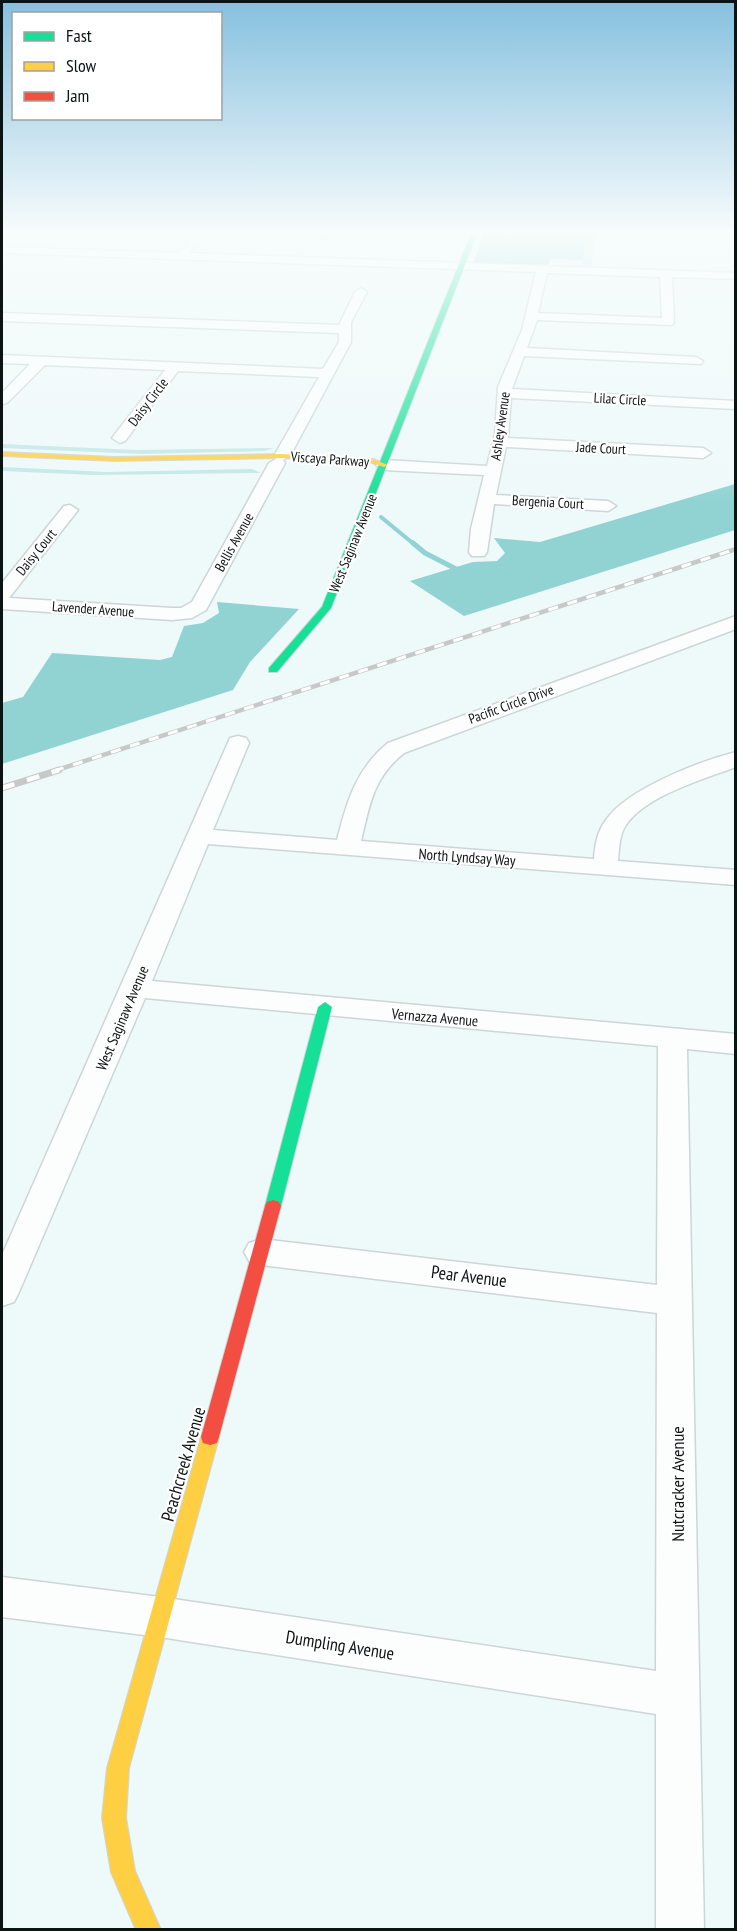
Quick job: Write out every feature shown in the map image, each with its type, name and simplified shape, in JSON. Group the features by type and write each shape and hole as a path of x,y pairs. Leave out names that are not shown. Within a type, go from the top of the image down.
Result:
{"street":[{"path":"205,324 345,329"},
{"name":"Bellis Avenue","path":"185,614 199,606 280,460 345,342 345,324"},
{"name":"West Saginaw Avenue","path":"273,670 326,608 440,324"},
{"name":"Ashley Avenue","path":"478,552 478,539 500,442 504,393 529,324"},
{"path":"520,352 696,361"},
{"path":"2,359 328,373"},
{"path":"2,400 41,360"},
{"name":"Daisy Circle","path":"120,438 175,366"},
{"name":"Lilac Circle","path":"504,393 735,405"},
{"name":"Jade Court","path":"500,442 703,453"},
{"name":"Viscaya Parkway","path":"2,454 150,459 280,460 369,468 384,465"},
{"path":"67,465 77,461 135,462 150,459"},
{"name":"Viscaya Parkway","path":"2,462 129,467 280,460"},
{"path":"384,465 493,471"},
{"name":"Bergenia Court","path":"487,499 608,506"},
{"name":"Daisy Court","path":"2,594 70,510"},
{"name":"Lavender Avenue","path":"2,603 185,614"},
{"name":"Pacific Circle Drive","path":"347,849 363,788 369,774 380,759 396,748 735,622"},
{"name":"West Saginaw Avenue","path":"2,1292 135,988 238,743"},
{"path":"605,867 608,840 616,823 626,810 645,797 735,759"},
{"name":"North Lyndsay Way","path":"198,836 735,878"},
{"name":"Vernazza Avenue","path":"135,988 735,1044"},
{"name":"Peachcreek Avenue","path":"149,1929 123,1872 114,1818 118,1768 261,1252 325,1007"},
{"name":"Nutcracker Avenue","path":"672,1038 680,1929"},
{"name":"Pear Avenue","path":"261,1252 676,1300"},
{"name":"Dumpling Avenue","path":"2,1597 160,1617 678,1696"}],"shaded area":[{"path":"2,444 136,450 274,448 265,451 142,454 2,448"},
{"path":"2,467 106,472 252,469 261,473 94,475 2,471"}],"water":[{"path":"735,484 735,530 464,616 410,581 473,562 497,561 505,553 494,538 540,542"},
{"path":"217,602 299,609 250,662 233,690 2,764 2,703 23,697 52,653 160,660 172,657 184,626 203,623 219,613"}],"waterway":[{"path":"381,517 415,545"},
{"path":"413,543 425,553 460,571"}],"railway":[{"path":"54,771 736,549"},
{"path":"2,788 59,770"}],"traffic: fast":[{"path":"273,670 326,608 438,324"},
{"path":"273,1206 325,1007"}],"traffic: slow":[{"path":"2,454 115,459 282,456 373,461 384,465"},
{"path":"149,1930 123,1872 114,1818 118,1768 210,1437"}],"traffic: jam":[{"path":"210,1437 273,1206"}]}
